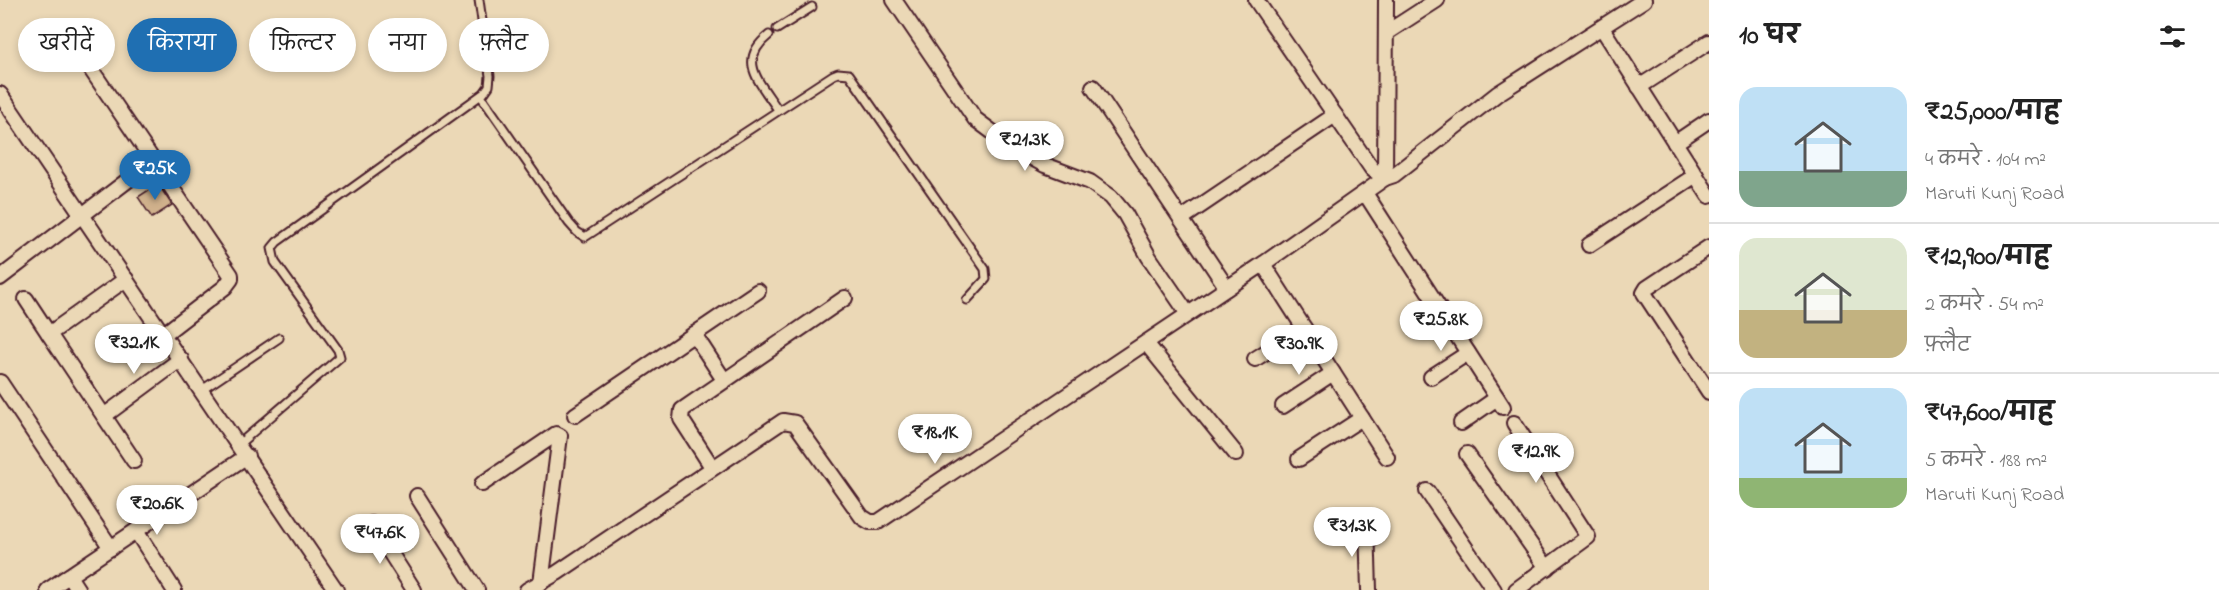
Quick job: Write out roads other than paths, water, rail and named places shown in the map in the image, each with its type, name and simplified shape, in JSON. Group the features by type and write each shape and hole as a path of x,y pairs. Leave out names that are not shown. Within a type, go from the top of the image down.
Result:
{"street":[{"path":"894,0 975,119 1014,148 1045,165 1090,182 1111,197 1125,214 1149,257 1188,314"},
{"path":"1256,0 1372,169 1385,178"},
{"path":"1385,178 1386,0"},
{"path":"1386,33 1437,0"},
{"path":"527,590 541,583 776,424 792,421 862,517 870,522 878,522 1263,264 1385,178 1394,175 1497,94 1644,0"},
{"path":"1602,28 1709,196"},
{"path":"1639,87 1709,42"},
{"path":"93,72 231,279 164,334"},
{"path":"1093,87 1227,288"},
{"path":"2,104 164,334 336,590"},
{"path":"1181,219 1335,115"},
{"path":"1675,143 1709,120"},
{"path":"0,278 153,161"},
{"path":"1589,245 1696,176"},
{"path":"1365,193 1500,403 1461,423"},
{"path":"1709,247 1647,288 1644,293 1709,392"},
{"path":"1263,264 1387,457"},
{"path":"49,334 126,279"},
{"path":"575,415 758,291"},
{"path":"712,467 680,415 687,406 845,298"},
{"path":"26,299 134,461"},
{"path":"1255,359 1304,328"},
{"path":"694,334 724,380"},
{"path":"1146,342 1236,454"},
{"path":"1431,377 1468,353"},
{"path":"104,416 181,359"},
{"path":"1283,406 1333,373"},
{"path":"0,382 111,548"},
{"path":"1299,459 1362,418"},
{"path":"1514,423 1588,535 1586,540 1516,590"},
{"path":"482,484 559,435 541,583"},
{"path":"48,590 136,531 243,450"},
{"path":"1467,454 1546,568"},
{"path":"1427,491 1494,590"},
{"path":"417,496 477,590"},
{"path":"372,524 414,590"},
{"path":"1367,525 1369,590"},
{"path":"136,531 174,590"},
{"path":"69,576 78,590"}],"lane":[{"path":"243,450 340,357 338,350 275,262 272,252 274,245 481,96 489,86 490,76 479,0"},
{"path":"777,29 812,7"},
{"path":"769,34 755,47 752,64 755,75 778,110"},
{"path":"481,96 569,223 585,237 833,75 838,72 849,74 985,269 986,279 967,300"},
{"path":"202,390 279,338"}]}
